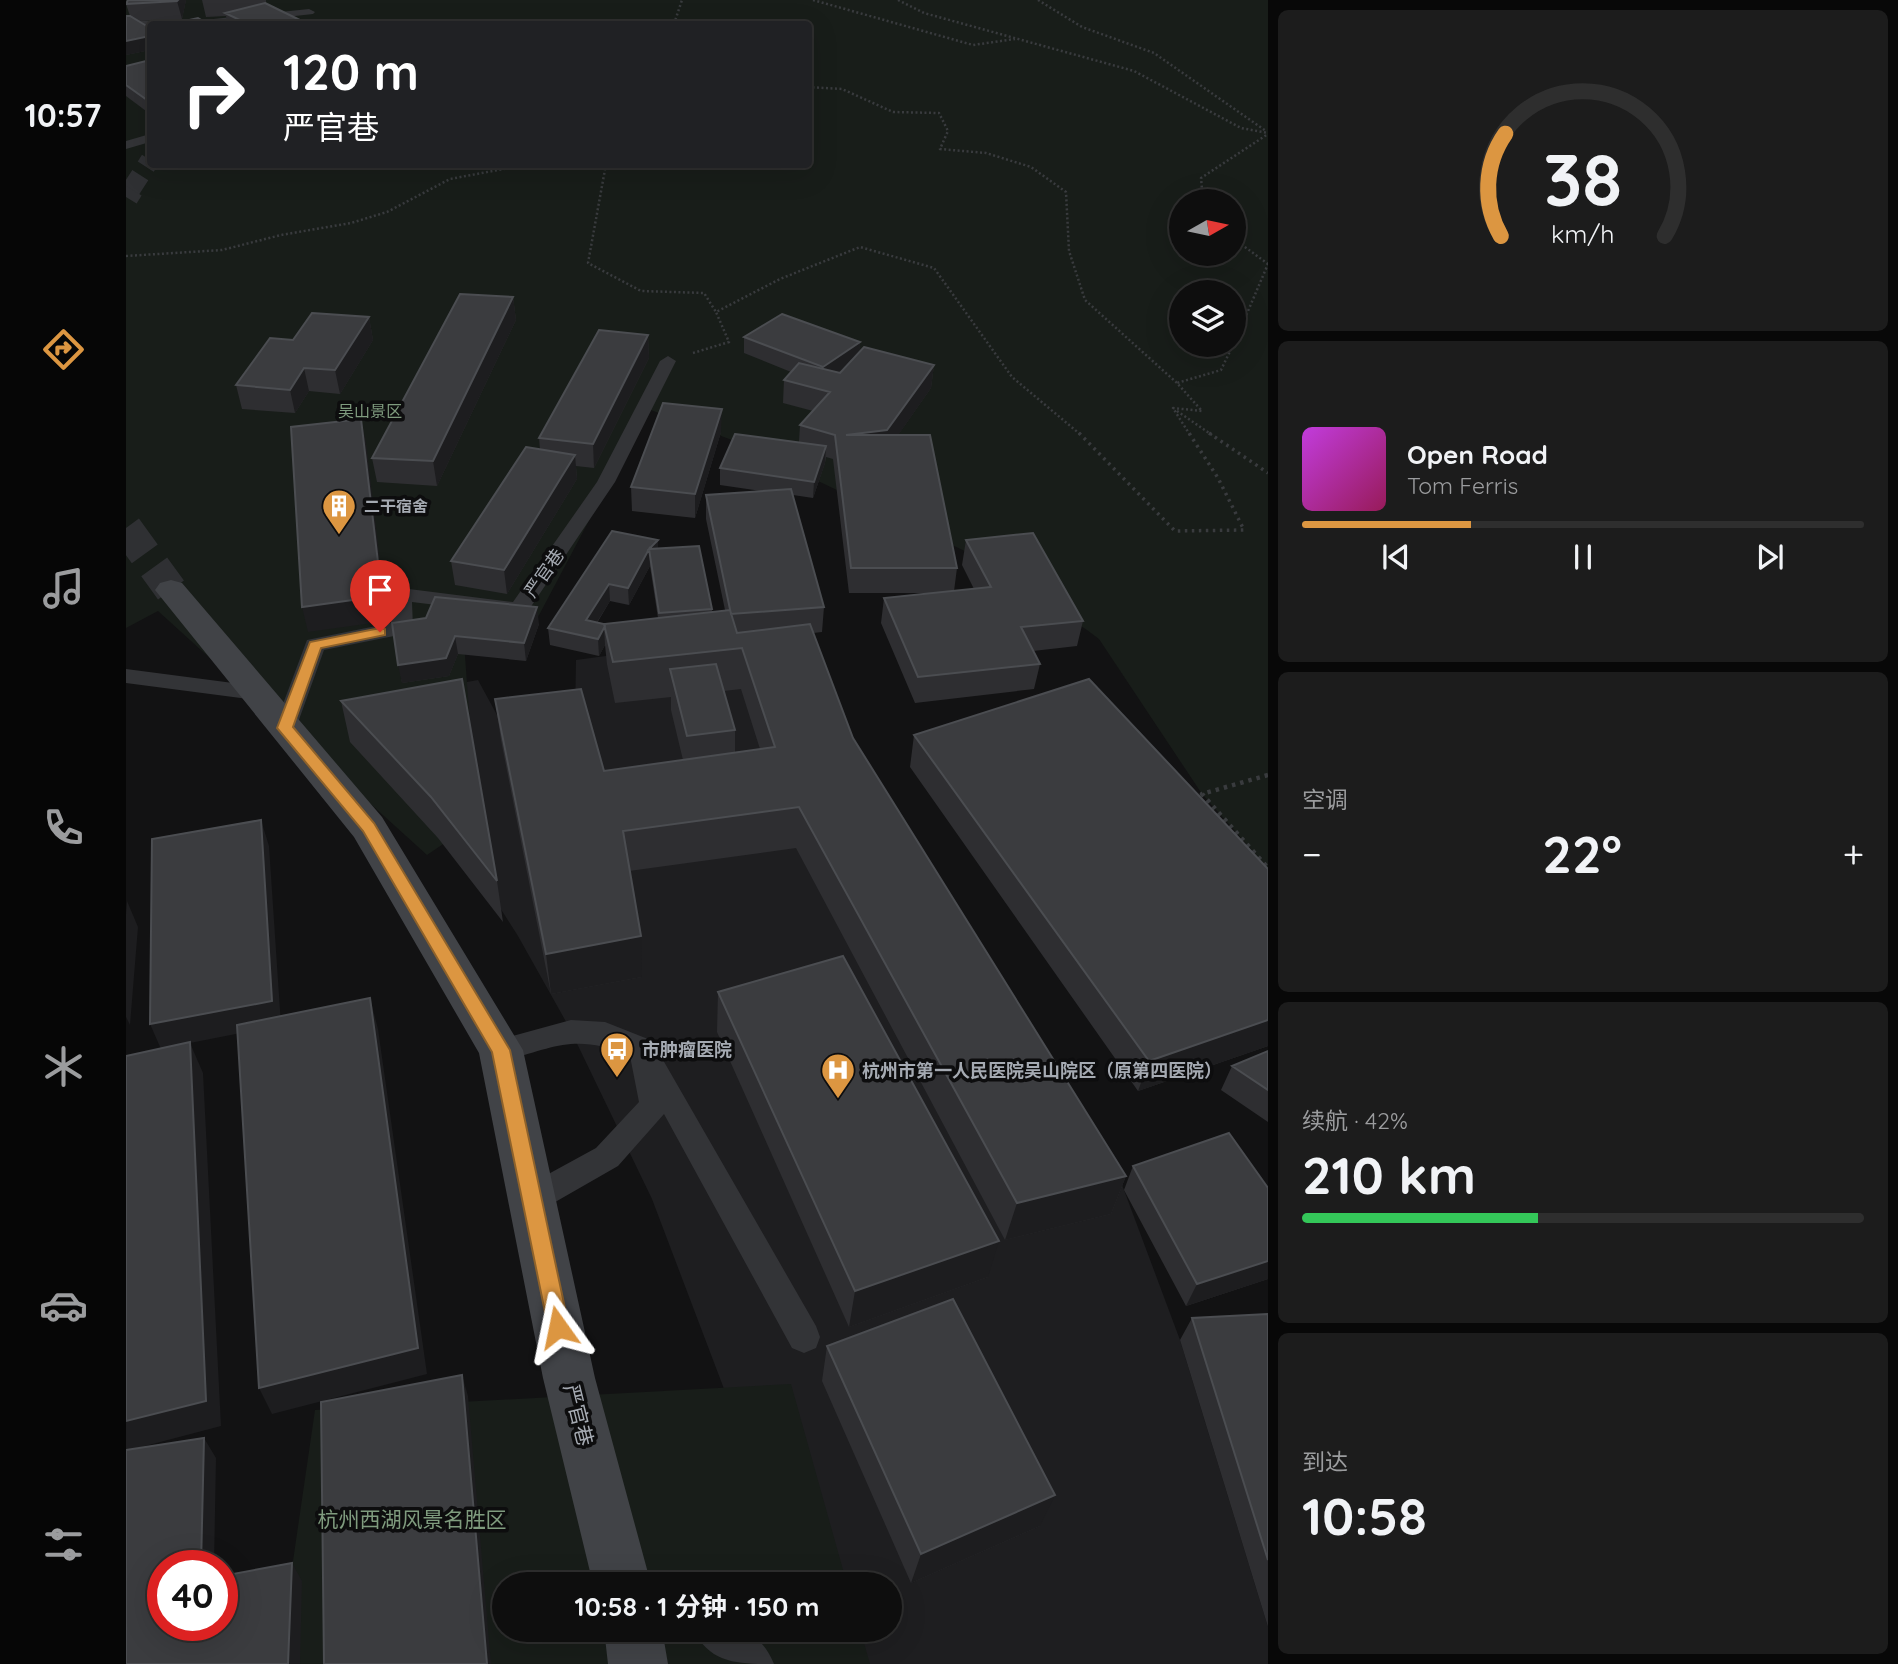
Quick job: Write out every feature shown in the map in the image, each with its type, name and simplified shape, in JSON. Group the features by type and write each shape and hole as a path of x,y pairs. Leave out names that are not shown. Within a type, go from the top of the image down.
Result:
{"street":[{"name":"严官巷","path":"172,590 368,827 501,1050 569,1378 619,1572"},
{"path":"635,1642 638,1664"}],"lane":[{"path":"223,21 309,12"},
{"path":"126,24 147,24"},
{"path":"126,145 147,139"},
{"name":"严官巷","path":"285,728 315,645 402,628 401,594 519,609 606,482 668,361"},
{"path":"126,676 256,693"},
{"path":"501,1050 572,1031 605,1034 643,1049 804,1337"},
{"path":"532,1199 607,1157 654,1105 643,1049"},
{"path":"728,1642 755,1664"}],"path":[{"path":"675,21 682,0"},
{"path":"813,0 973,45 1018,39"},
{"path":"898,0 924,13 1134,71 1241,128 1268,133"},
{"path":"1038,0 1082,27 1154,53 1268,133"},
{"path":"812,87 842,89 893,112 939,113 948,131 940,149 986,153 1031,167 1066,192 1069,251 1085,300 1177,383 1202,411 1173,408"},
{"path":"1202,189 1201,177 1268,133"},
{"path":"126,256 222,250 281,234 351,223 387,212 450,179 509,168"},
{"path":"605,168 588,263 641,291 704,293 729,341 668,361"},
{"path":"716,312 780,279 860,247 934,268 1013,377 1084,437 1175,531 1244,530 1218,478 1173,408"},
{"path":"1246,248 1268,264 1246,316"},
{"path":"1177,383 1221,370 1228,357"},
{"path":"1173,408 1268,473"},
{"path":"1268,775 1202,793 1268,868"}],"shaded area":[{"name":"杭州市第一人民医院吴山院区（原第四医院）","path":"731,639 1118,1174 1180,1340 1268,1627 1268,1664 828,1664 820,1642 902,1642 902,1572 793,1572 652,1199 569,1027 518,936 368,700 478,680 503,726 575,719 576,660"}],"green space":[{"name":"吴山景区","path":"126,0 1268,0 1268,868 1202,794 1099,639 1087,630 971,554 732,440 648,409 528,636 464,642 477,821 427,855 158,611 126,628"},
{"name":"杭州西湖风景名胜区","path":"791,1384 844,1572 492,1572 492,1642 864,1642 870,1664 278,1664 315,1410"}],"building":[{"path":"128,0 178,0 126,4"},
{"path":"265,3 302,21 242,21 225,13"},
{"path":"126,16 147,26 147,37 126,41"},
{"path":"147,61 147,100 126,85 126,66"},
{"path":"460,294 513,297 433,461 372,458"},
{"path":"312,313 369,317 335,370 304,368 290,390 236,385 270,338 293,340"},
{"path":"782,314 860,342 823,367 744,337"},
{"path":"599,330 648,335 593,444 539,438"},
{"path":"864,347 934,365 887,430 846,435 930,435 957,568 851,568 835,435 800,425 830,392 784,380 799,363 840,373"},
{"path":"663,403 722,409 695,494 631,487"},
{"name":"二干宿舍","path":"361,419 382,596 302,607 291,427"},
{"path":"735,434 826,446 814,482 720,468"},
{"path":"526,447 575,455 504,570 451,561"},
{"path":"791,489 824,607 731,614 706,495"},
{"path":"612,531 658,540 649,549 628,588 609,584 586,620 604,624 598,639 548,628"},
{"path":"1033,533 1083,621 1021,627 1040,664 918,677 884,598 991,587 966,540"},
{"path":"699,546 712,609 659,613 649,549"},
{"path":"435,597 537,607 524,643 455,636 446,658 398,665 392,623 426,618"},
{"path":"730,610 737,633 810,624 853,738 1126,1176 1017,1203 799,807 623,831 641,936 546,954 495,699 581,689 604,771 775,747 742,648 613,662 604,624"},
{"path":"716,664 735,730 687,736 670,669"},
{"path":"462,679 497,881 431,797 341,701"},
{"path":"1089,679 1268,869 1268,1020 1149,1061 914,735"},
{"path":"261,820 272,1001 150,1024 152,839"},
{"path":"843,956 999,1241 855,1291 718,992"},
{"path":"370,998 418,1348 259,1388 237,1025"},
{"path":"190,1042 206,1401 126,1421 126,1056"},
{"path":"1268,1051 1268,1090 1232,1066"},
{"path":"1229,1133 1268,1188 1268,1261 1197,1284 1133,1166"},
{"path":"953,1299 1055,1495 921,1554 827,1346"},
{"path":"1268,1314 1268,1560 1192,1318"},
{"path":"462,1375 487,1664 324,1664 321,1402"},
{"path":"204,1438 201,1550 147,1550 147,1641 238,1641 238,1573 292,1563 288,1664 126,1664 126,1450"}],"tunnel":[{"path":"130,191 147,165"},
{"path":"126,197 131,189"},
{"path":"126,528 171,590"}],"place":[{"name":"二干宿舍","path":"339,536"},
{"name":"市肿瘤医院","path":"617,1079"},
{"name":"杭州市第一人民医院吴山院区（原第四医院）","path":"838,1100"}],"route":[{"path":"380,632 315,645 285,728 368,827 501,1050 558,1327"}]}
